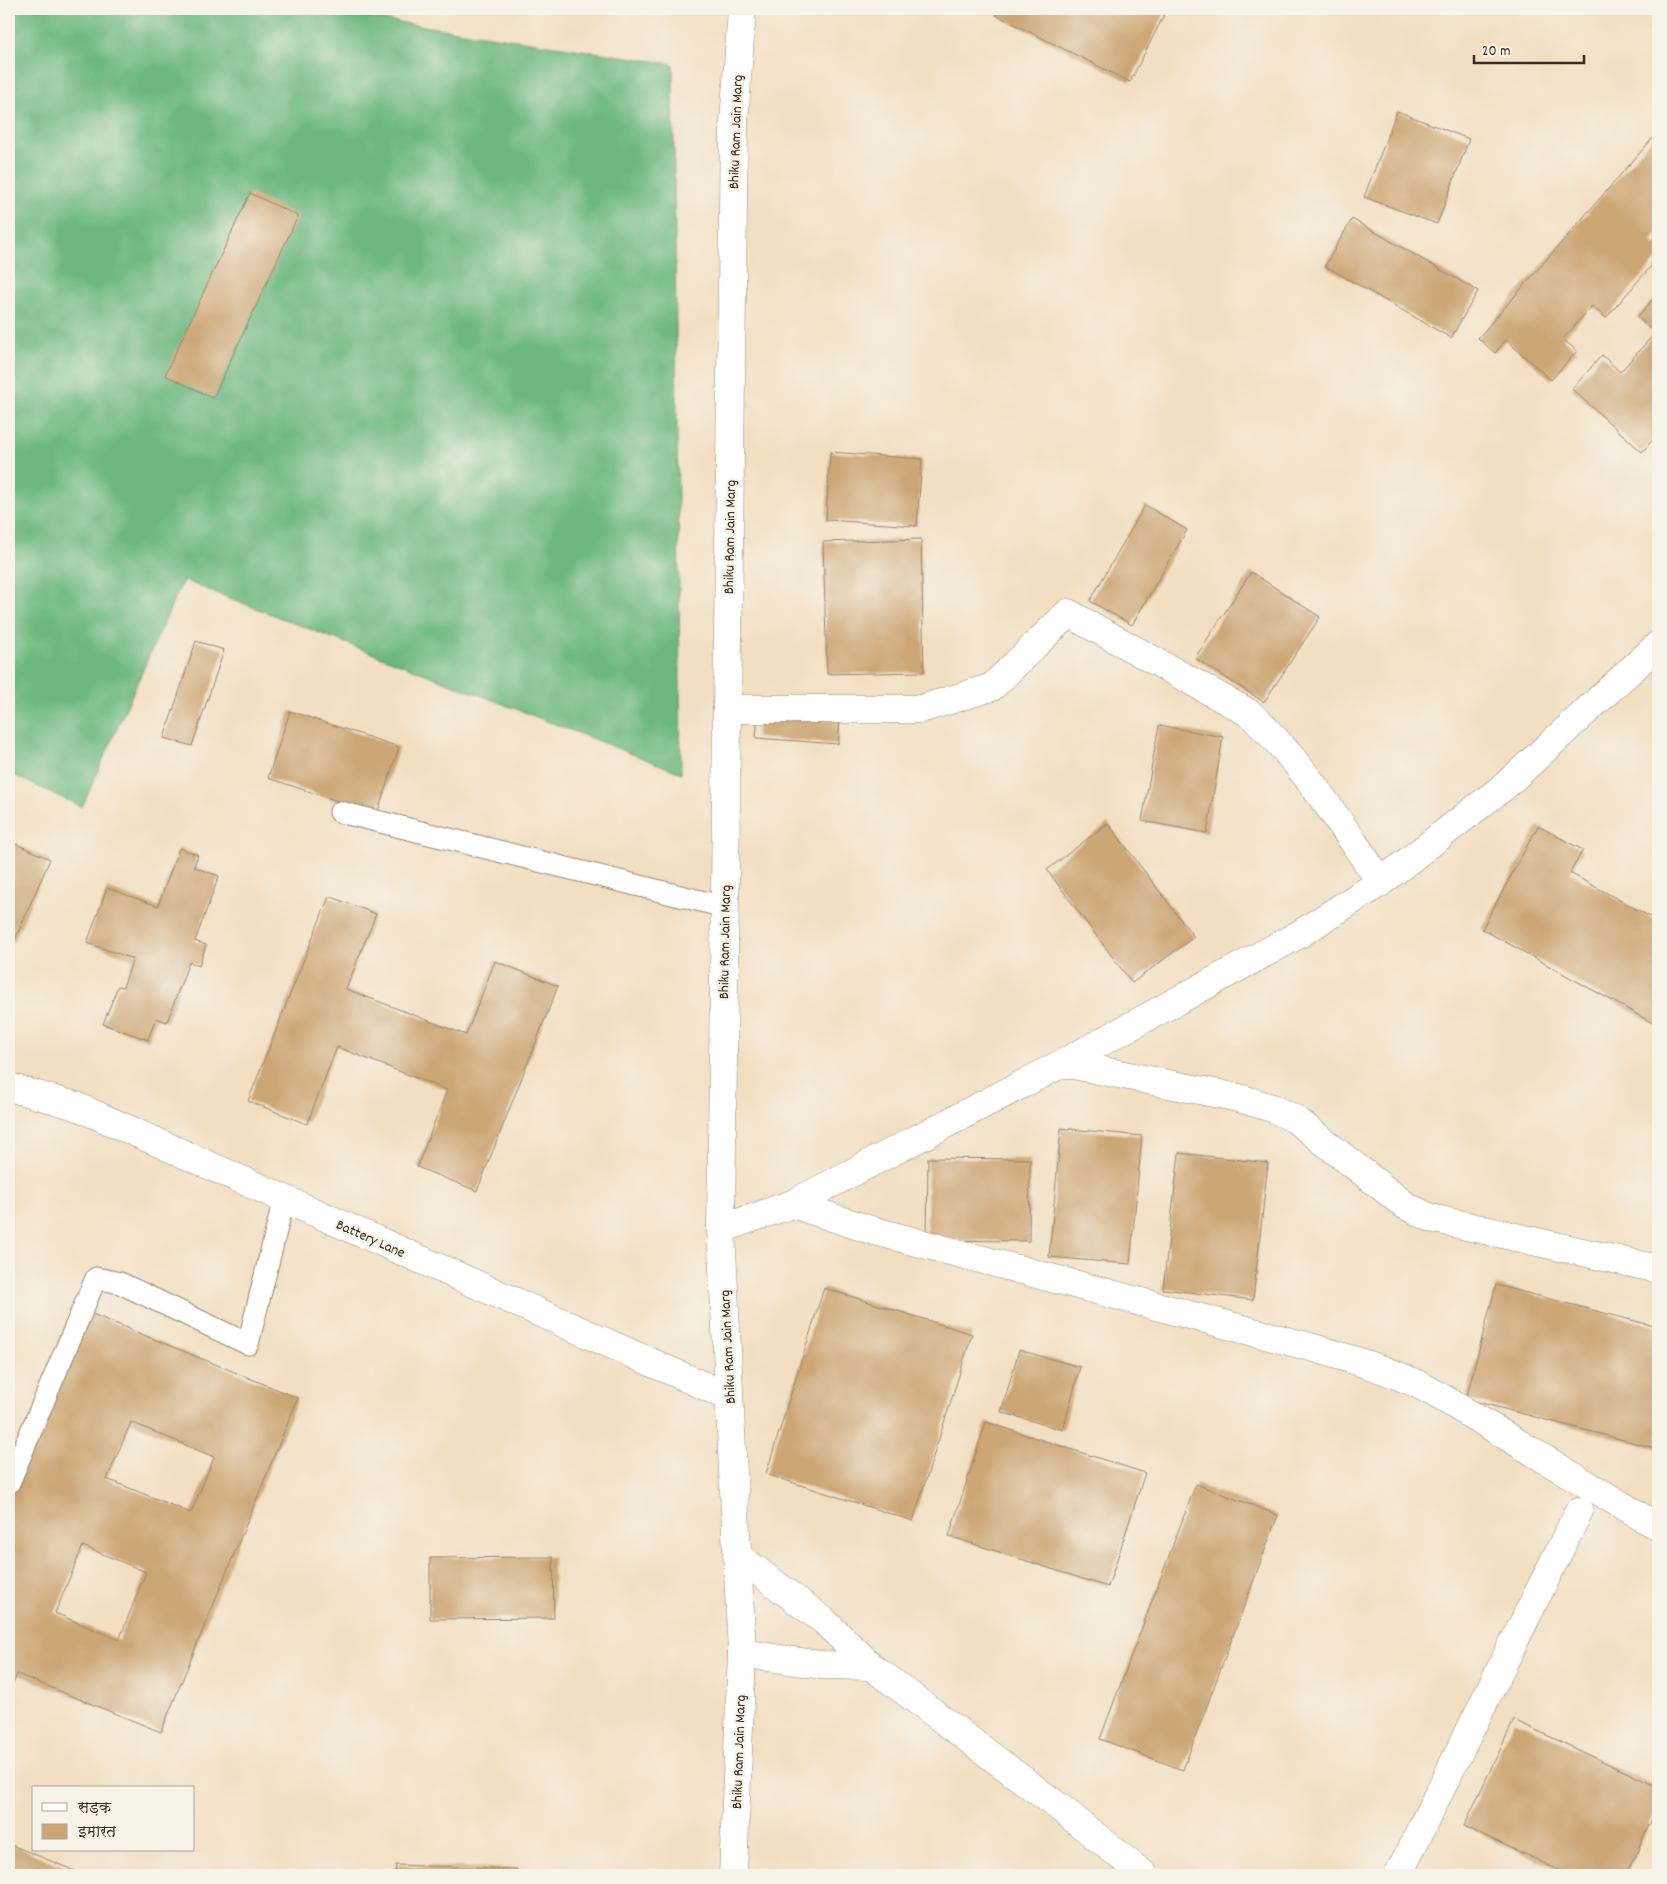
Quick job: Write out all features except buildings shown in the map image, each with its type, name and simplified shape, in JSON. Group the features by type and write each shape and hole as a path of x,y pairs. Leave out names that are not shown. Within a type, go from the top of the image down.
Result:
{"street":[{"name":"Bhiku Ram Jain Marg","path":"733,1875 742,1653 721,1229 734,122 742,9"},
{"path":"727,709 921,709 992,687 1068,613 1249,713 1275,736 1297,763 1382,882"},
{"path":"721,1229 792,1204 1063,1063 1298,935 1382,882 1506,785 1658,644"},
{"path":"1063,1063 1239,1098 1272,1108 1295,1119 1406,1206 1431,1218 1658,1269"},
{"name":"Battery Lane","path":"9,1087 76,1106 729,1397"},
{"path":"792,1204 871,1230 1314,1348 1374,1366 1421,1386 1658,1527"},
{"path":"1398,1875 1579,1510"},
{"path":"738,1556 824,1621 871,1666 1063,1810 1144,1875"},
{"path":"742,1653 821,1665 871,1666"}],"lane":[{"path":"340,812 725,907"},
{"path":"9,1482 96,1278 120,1282 248,1344 284,1199"}],"green space":[{"path":"9,9 313,9 673,64 681,773 183,580 82,807 9,773"}]}
